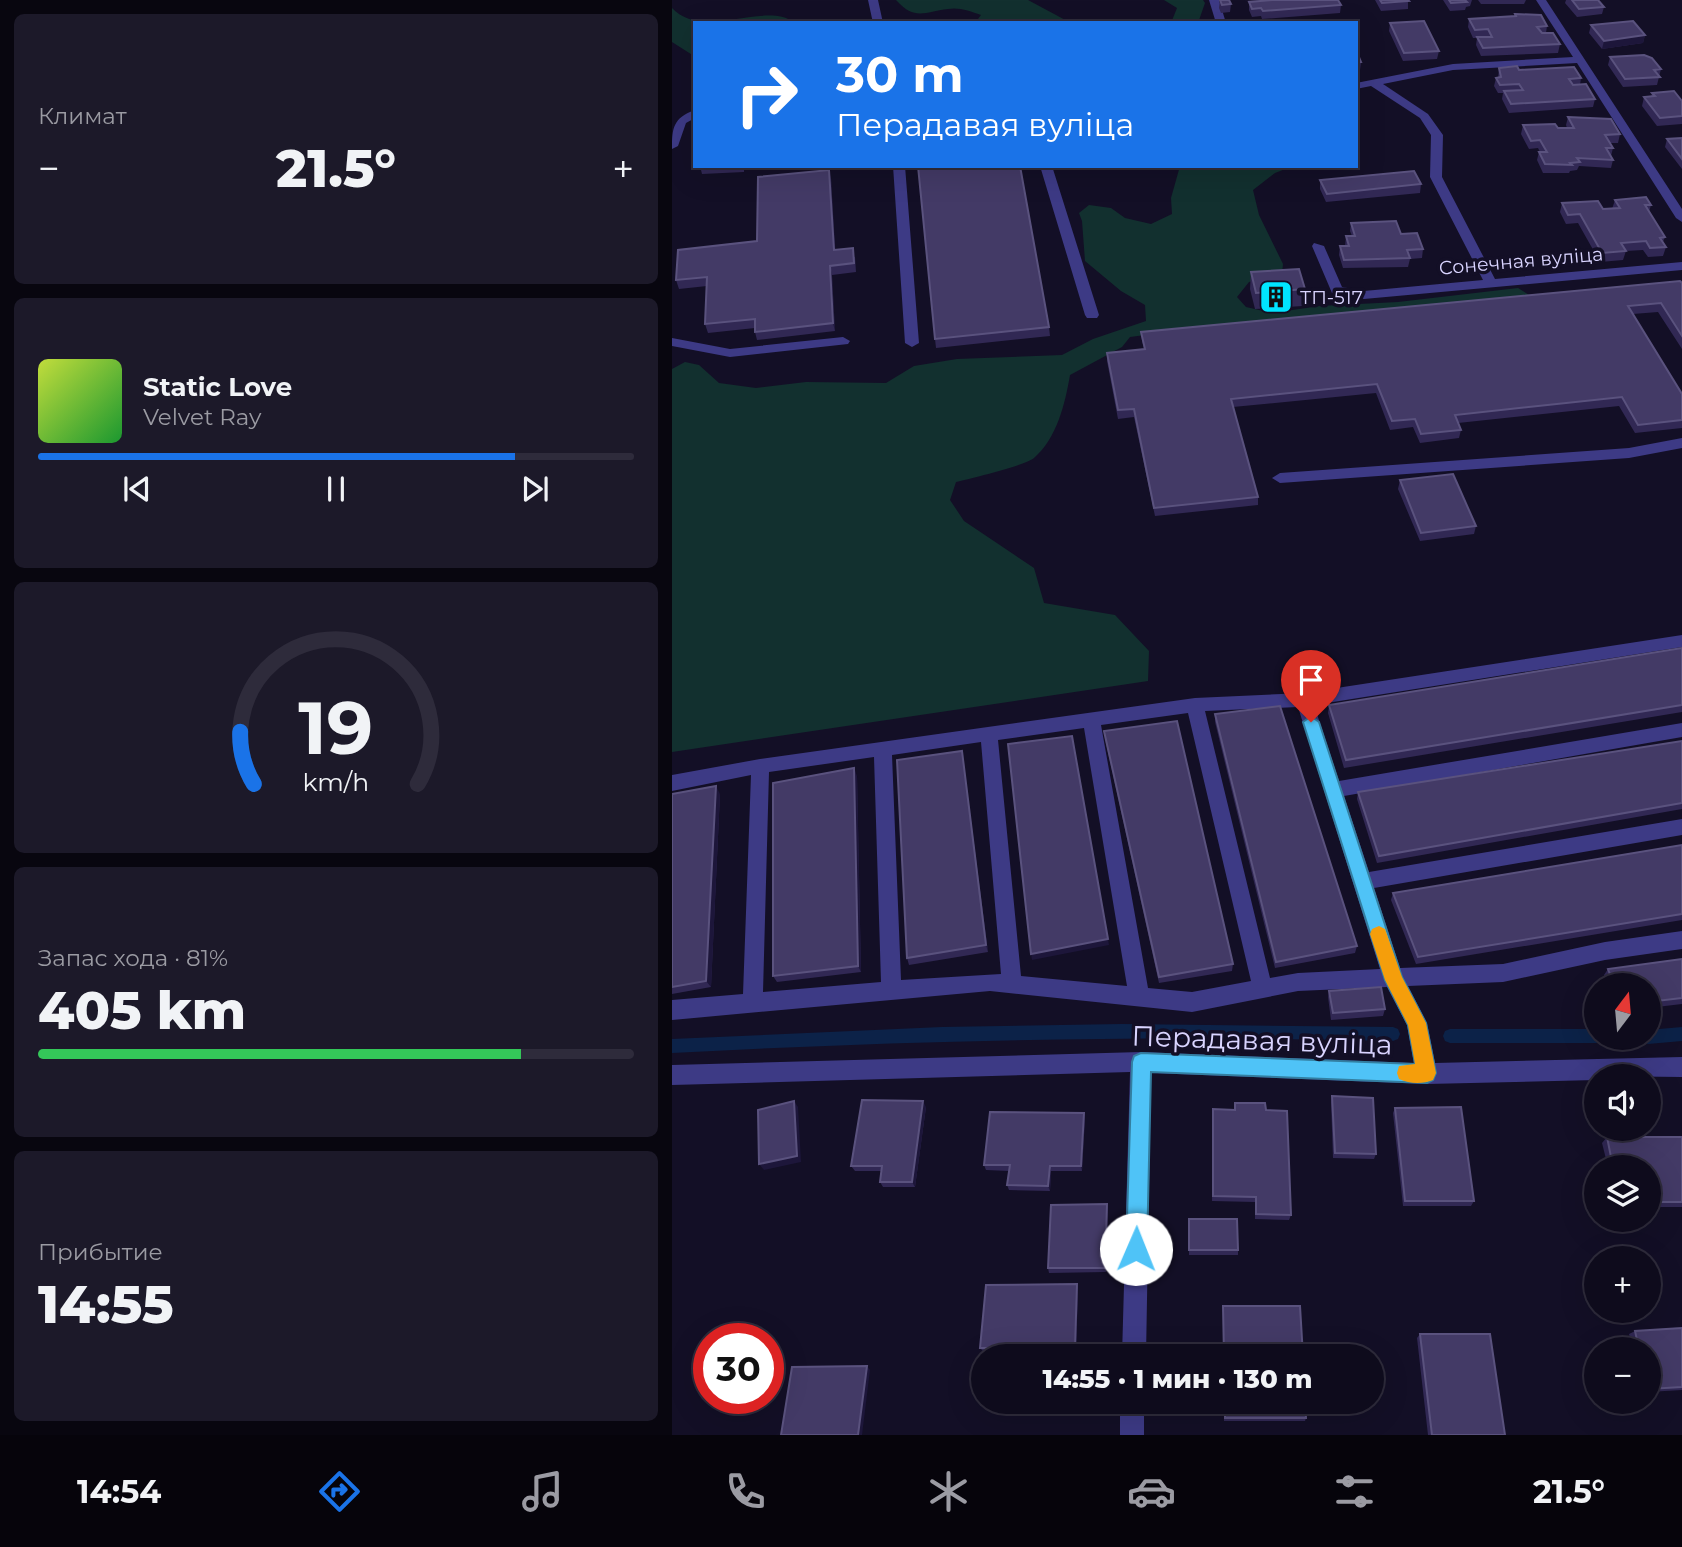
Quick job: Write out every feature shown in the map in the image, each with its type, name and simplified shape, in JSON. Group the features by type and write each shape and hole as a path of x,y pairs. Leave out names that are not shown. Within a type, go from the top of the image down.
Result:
{"street":[{"path":"873,0 878,21"},
{"path":"1214,0 1220,21"},
{"path":"1541,0 1682,218"},
{"path":"1358,86 1453,67 1580,60"},
{"path":"1375,84 1424,116 1437,135 1436,177 1491,283"},
{"path":"672,146 681,121 693,114"},
{"path":"899,168 912,343"},
{"path":"1047,168 1092,316"},
{"name":"Сонечная вуліца","path":"1318,246 1337,290 1364,295 1682,266"},
{"path":"672,342 730,353 843,341"},
{"path":"1280,478 1629,453 1682,443"},
{"path":"672,783 760,766 1195,705 1304,700 1682,641"},
{"path":"1304,700 1394,980 1417,1023 1427,1073"},
{"path":"1195,705 1263,989"},
{"path":"1091,720 1139,995"},
{"path":"1332,790 1682,730"},
{"path":"989,734 1012,984"},
{"path":"883,749 891,991"},
{"path":"754,1001 760,766"},
{"path":"1361,882 1682,827"},
{"path":"672,1010 990,982 1192,1002 1298,982 1394,980 1503,973 1605,951 1682,940"},
{"path":"1134,1344 1141,1062"},
{"name":"Перадавая вуліца","path":"672,1075 1141,1062 1427,1073 1682,1067"},
{"path":"1132,1414 1132,1435"}],"green space":[{"path":"896,0 1028,0 1067,21 976,21 981,15 969,11 948,9 914,13"},
{"path":"1164,0 1203,0 1205,3 1199,21 1172,21 1177,8"},
{"path":"672,8 685,17 700,21 693,21 693,55 672,42"},
{"path":"767,16 782,17 791,21 716,21"},
{"path":"1179,168 1288,168 1275,173 1253,190 1259,215 1283,264 1282,274 1249,282 1237,297 1246,307 1272,313 1320,306 1398,302 1518,288 1529,295 1511,300 1235,323 1130,337 1122,347 1070,375 1054,431 1034,458 1009,468 956,482 950,500 964,521 1034,568 1044,603 1115,615 1149,651 1148,681 672,752 672,369 685,362 699,365 719,383 756,388 806,382 886,383 914,366 957,359 1062,355 1093,339 1146,321 1145,305 1121,291 1085,261 1079,213 1089,205 1111,208 1125,218 1151,224 1172,214 1171,198"}],"building":[{"path":"1220,0 1229,0 1231,4 1222,5"},
{"path":"1338,0 1341,5 1263,11 1261,8 1252,9 1249,2"},
{"path":"1380,0 1408,0 1409,1 1382,3"},
{"path":"1449,0 1465,0 1467,2 1451,3"},
{"path":"1572,0 1598,0 1604,7 1579,9"},
{"path":"1515,14 1541,15 1547,26 1537,27 1542,33 1553,33 1560,44 1483,48 1477,37 1492,37 1488,29 1475,30 1469,19 1516,16"},
{"path":"1424,21 1439,51 1404,53 1390,23"},
{"path":"1633,21 1645,35 1604,41 1591,25"},
{"path":"1644,55 1652,58 1661,69 1654,70 1660,77 1625,79 1610,57"},
{"path":"1517,66 1519,70 1574,67 1581,78 1569,79 1573,85 1586,84 1595,99 1511,104 1504,91 1523,90 1519,84 1500,85 1496,78 1501,77 1499,68"},
{"path":"1674,91 1682,101 1682,116 1660,118 1644,97 1655,96 1652,93"},
{"path":"1568,117 1611,119 1620,134 1605,135 1613,148 1606,148 1613,160 1577,158 1580,162 1570,163 1572,165 1545,164 1539,152 1547,152 1540,140 1531,141 1523,125 1555,124 1558,128 1574,128"},
{"path":"1682,138 1682,159 1667,139"},
{"path":"918,168 1020,168 1049,327 935,339"},
{"path":"829,170 834,250 853,248 854,263 830,266 833,323 755,332 755,319 705,324 707,277 676,280 678,250 757,241 758,177"},
{"path":"1414,171 1421,184 1327,194 1320,180"},
{"path":"1646,197 1651,205 1645,205 1665,237 1660,238 1666,247 1650,248 1646,241 1621,243 1626,251 1602,253 1580,214 1568,215 1562,203 1598,201 1603,209 1620,208 1615,200"},
{"path":"1396,221 1401,234 1417,233 1423,249 1407,250 1410,258 1344,260 1340,246 1349,246 1346,236 1355,236 1351,223"},
{"path":"1299,269 1305,289 1256,293 1251,272"},
{"path":"1680,281 1682,336 1661,303 1628,306 1682,394 1682,420 1638,425 1622,397 1455,415 1461,430 1421,434 1415,419 1392,421 1377,384 1231,399 1258,497 1154,508 1134,409 1118,410 1107,353 1145,349 1141,332"},
{"path":"1453,474 1476,526 1421,533 1400,480"},
{"path":"1682,648 1682,705 1346,760 1329,705"},
{"path":"1280,706 1357,946 1276,962 1215,714"},
{"path":"1177,721 1233,964 1159,977 1104,731"},
{"path":"1072,736 1108,939 1031,954 1008,744"},
{"path":"1682,741 1682,803 1379,856 1358,792"},
{"path":"962,751 986,945 907,958 897,760"},
{"path":"854,768 858,966 773,976 773,783"},
{"path":"716,786 706,981 672,987 672,794"},
{"path":"1682,845 1682,914 1418,957 1393,893"},
{"path":"1682,959 1682,998 1661,1000 1661,973 1610,973 1608,969"},
{"path":"1381,987 1385,1009 1333,1013 1329,991"},
{"path":"1332,1096 1373,1098 1376,1154 1335,1153"},
{"path":"862,1100 923,1101 912,1182 880,1182 882,1166 851,1166"},
{"path":"794,1101 797,1156 759,1164 758,1110"},
{"path":"1235,1103 1265,1103 1266,1110 1287,1111 1291,1215 1256,1214 1256,1197 1213,1196 1213,1109 1235,1110"},
{"path":"1461,1107 1474,1201 1405,1201 1395,1108"},
{"path":"990,1112 1084,1113 1081,1166 1050,1166 1048,1186 1007,1185 1010,1165 984,1165"},
{"path":"1661,1137 1682,1137 1682,1202 1661,1202 1661,1155 1611,1155 1608,1141 1661,1141"},
{"path":"1107,1204 1105,1268 1048,1268 1051,1205"},
{"path":"1189,1219 1237,1219 1238,1250 1189,1250"},
{"path":"1077,1284 1075,1344 980,1344 986,1285"},
{"path":"1223,1306 1300,1306 1302,1344 1224,1344"},
{"path":"1682,1328 1682,1387 1661,1388 1661,1337 1636,1337 1635,1331"},
{"path":"1420,1334 1490,1334 1505,1435 1432,1435"},
{"path":"867,1366 858,1435 781,1435 792,1367"},
{"path":"1225,1414 1306,1414 1306,1418 1225,1418"}],"waterway":[{"path":"672,1046 1032,1032 1393,1034"},
{"path":"1661,1036 1682,1034"},
{"path":"1450,1036 1584,1036"}],"slow traffic":[{"path":"1379,934 1394,980 1417,1023 1427,1073 1406,1073"}],"place":[{"name":"ТП-517","path":"1276,297"}],"route":[{"path":"1136,1249 1141,1062 1427,1073 1417,1023 1394,980 1311,722"}]}
